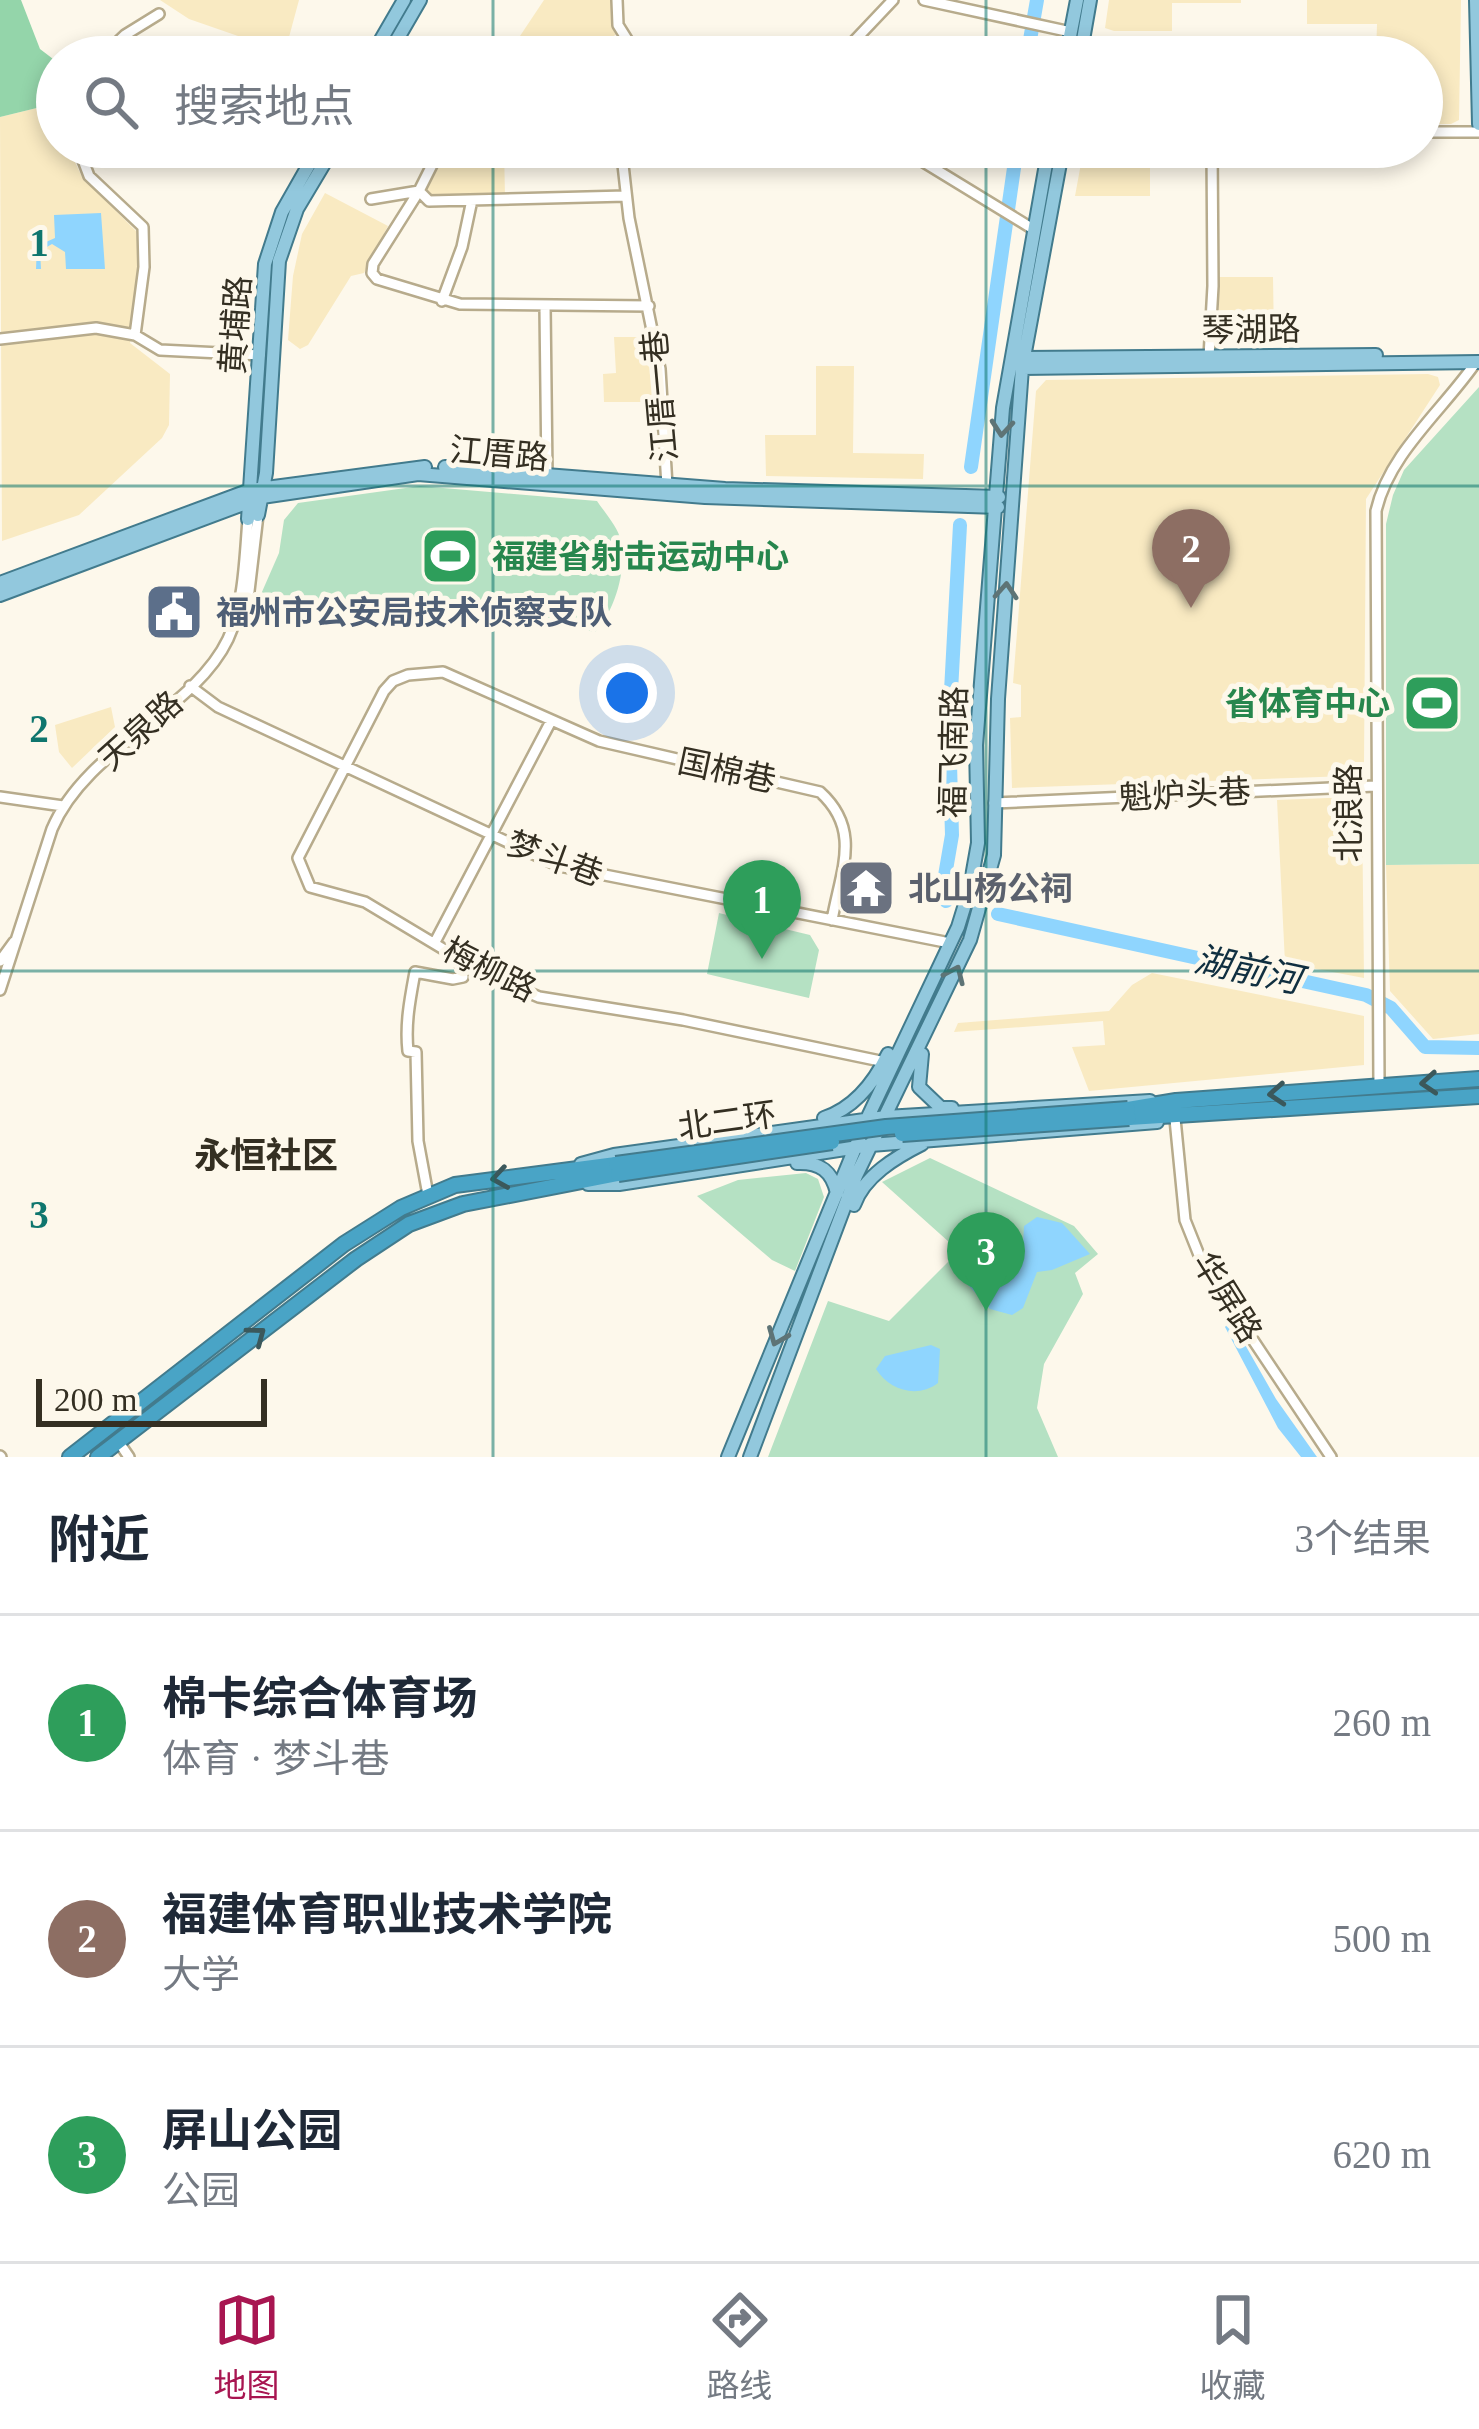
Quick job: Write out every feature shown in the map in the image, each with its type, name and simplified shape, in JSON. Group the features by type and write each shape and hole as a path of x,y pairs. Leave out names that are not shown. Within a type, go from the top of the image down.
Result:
{"highway":[{"name":"北二环","path":"70,1457 344,1244 428,1195 455,1185 566,1168 617,1169 867,1138 1129,1113 1175,1101 1479,1079"},
{"name":"北二环","path":"1129,1113 1183,1117 1479,1096"},
{"name":"北二环","path":"98,1457 356,1259 409,1224 463,1204 574,1184 617,1169"}],"main road":[{"path":"383,36 404,0"},
{"path":"399,36 420,0"},
{"path":"1070,36 1077,0"},
{"path":"1084,36 1090,0"},
{"path":"1476,0 1479,128"},
{"name":"黄埔路","path":"256,494 268,250 306,168"},
{"name":"黄埔路","path":"253,517 279,261 297,208 321,168"},
{"name":"福飞南路","path":"728,1457 867,1119 950,944 970,888 979,843 976,745 1006,388 1045,168"},
{"name":"福飞南路","path":"750,1457 872,1145 977,922 994,855 998,699 1023,363 1059,168"},
{"name":"琴湖路","path":"1023,363 1209,357 1478,359"},
{"path":"1023,363 1478,359"},
{"name":"江厝路","path":"0,584 256,494 408,467 1012,503"},
{"name":"江厝路","path":"0,595 256,494 430,474 705,497 996,502"},
{"path":"797,1127 843,1112 885,1062 909,1008 950,944"},
{"path":"926,1036 919,1087 940,1108 1014,1109"},
{"path":"566,1168 614,1155 886,1117 1175,1101"},
{"path":"969,1112 970,1138"},
{"path":"574,1184 619,1184 872,1145 1129,1126 1183,1117"},
{"path":"754,1134 759,1162"},
{"path":"821,1274 833,1265 858,1194 885,1166 929,1140"},
{"path":"702,1171 710,1175 809,1162 833,1177 837,1193"}],"street":[{"path":"616,0 618,25 625,36"},
{"path":"858,36 893,0"},
{"path":"924,0 1071,32"},
{"path":"124,36 159,14"},
{"path":"1443,131 1479,128"},
{"path":"85,168 142,227 145,257 135,335"},
{"path":"430,168 373,264 372,273 386,283 442,301 649,306"},
{"name":"江厝一巷","path":"623,168 660,368 667,486"},
{"path":"933,168 1033,229"},
{"path":"1209,357 1212,168"},
{"path":"371,199 419,191"},
{"path":"419,191 429,201 626,196"},
{"path":"442,301 462,247 472,200"},
{"path":"545,307 547,476"},
{"path":"0,339 96,328 135,335 160,350 260,355"},
{"name":"北浪路","path":"1379,1086 1376,511 1400,460 1478,359"},
{"name":"天泉路","path":"0,990 63,806 221,652 232,630 253,517"},
{"name":"国棉巷","path":"344,765 384,692 393,682 424,671 460,678 551,721 644,754 820,792 838,809 846,830 832,920"},
{"name":"梦斗巷","path":"190,686 218,707 546,862 590,875 950,944"},
{"path":"435,942 551,721"},
{"name":"梅柳路","path":"344,765 300,852 304,879 321,892 364,902 485,974 539,997 682,1020 885,1062"},
{"name":"魁炉头巷","path":"994,803 1375,786"},
{"path":"0,796 63,806"},
{"name":"天泉路","path":"0,961 18,938"},
{"path":"428,1195 418,1141 416,1052 408,1051 410,999 415,972 463,977 459,957"},
{"name":"华屏路","path":"1183,1117 1185,1220 1203,1265 1331,1457"},
{"path":"118,1441 129,1457"}],"shaded area":[{"path":"160,0 299,0 289,36 238,36 189,19"},
{"path":"544,0 613,0 618,33 614,36 520,36"},
{"path":"1109,0 1241,3 1172,3 1172,31 1114,31 1105,28"},
{"path":"1307,0 1461,0 1459,120 1443,124 1443,36 1377,36 1377,24 1307,24"},
{"path":"36,108 36,168 78,168 136,231 139,250 130,343 170,374 169,425 162,438 79,515 2,541 0,117"},
{"path":"433,168 504,168 505,197 424,195 425,180"},
{"path":"1080,168 1150,168 1150,196 1075,196"},
{"path":"325,193 388,226 364,273 351,276 308,345 300,349 288,340 293,276 302,234"},
{"path":"1218,277 1273,277 1274,339 1219,340"},
{"path":"614,337 647,337 653,402 604,402 603,374 616,373"},
{"path":"816,366 854,366 853,453 924,454 923,479 766,476 765,435 816,435"},
{"path":"1438,377 1440,385 1366,499 1364,764 1360,772 1012,788 1010,718 1021,717 1021,685 1013,683 1036,391 1046,380"},
{"path":"111,707 115,727 72,768 59,752 55,725"},
{"path":"1353,797 1362,806 1364,978 1285,963 1277,800"},
{"path":"1479,864 1479,1034 1433,1039 1390,991 1386,865"},
{"path":"1152,973 1364,1016 1364,1065 1089,1091 1072,1047 1105,1045 1103,1021 954,1032 958,1023 1109,1011 1132,985"}],"green space":[{"path":"0,0 21,0 36,39 36,108 0,117"},
{"name":"省体育中心","path":"1479,387 1479,864 1386,865 1386,524 1404,470"},
{"name":"福建省射击运动中心","path":"420,486 597,501 618,531 622,553 617,590 602,624 595,632 431,598 258,601 279,553 284,520 298,503"},
{"path":"719,913 810,935 819,950 809,998 707,974"},
{"path":"930,1158 1074,1226 1098,1254 1075,1273 1083,1294 1044,1364 1037,1408 1058,1457 768,1457 828,1301 889,1321 959,1251 882,1182"},
{"path":"806,1173 818,1179 824,1197 795,1271 772,1260 697,1196 738,1180"}],"water":[{"path":"101,213 105,269 66,269 65,252 52,244 40,251 41,269 36,269 37,246 55,238 54,215"},
{"path":"1037,1217 1062,1223 1090,1254 1037,1272 1023,1308 1012,1315 990,1309 959,1275 962,1252 1016,1250 1023,1245 1024,1226"},
{"path":"1231,1320 1276,1399 1317,1457 1301,1457 1278,1428 1225,1327"},
{"path":"931,1345 940,1349 938,1383 930,1388 904,1390 876,1369 885,1356"}],"waterway":[{"name":"湖前河","path":"1031,36 1037,0"},
{"name":"湖前河","path":"971,467 1014,168"},
{"name":"湖前河","path":"946,901 942,893 952,835 949,728 960,525"},
{"name":"湖前河","path":"998,914 1366,995 1391,1008 1425,1047 1479,1048"}],"place":[{"name":"福建省射击运动中心","path":"450,556"},
{"name":"福建体育职业技术学院","path":"1191,608"},
{"name":"福州市公安局技术侦察支队","path":"174,612"},
{"name":"省体育中心","path":"1432,703"},
{"name":"北山杨公祠","path":"866,888"},
{"name":"棉卡综合体育场","path":"762,959"},
{"name":"屏山公园","path":"986,1311"}],"district":[{"name":"永恒社区","path":"266,1155"}]}
